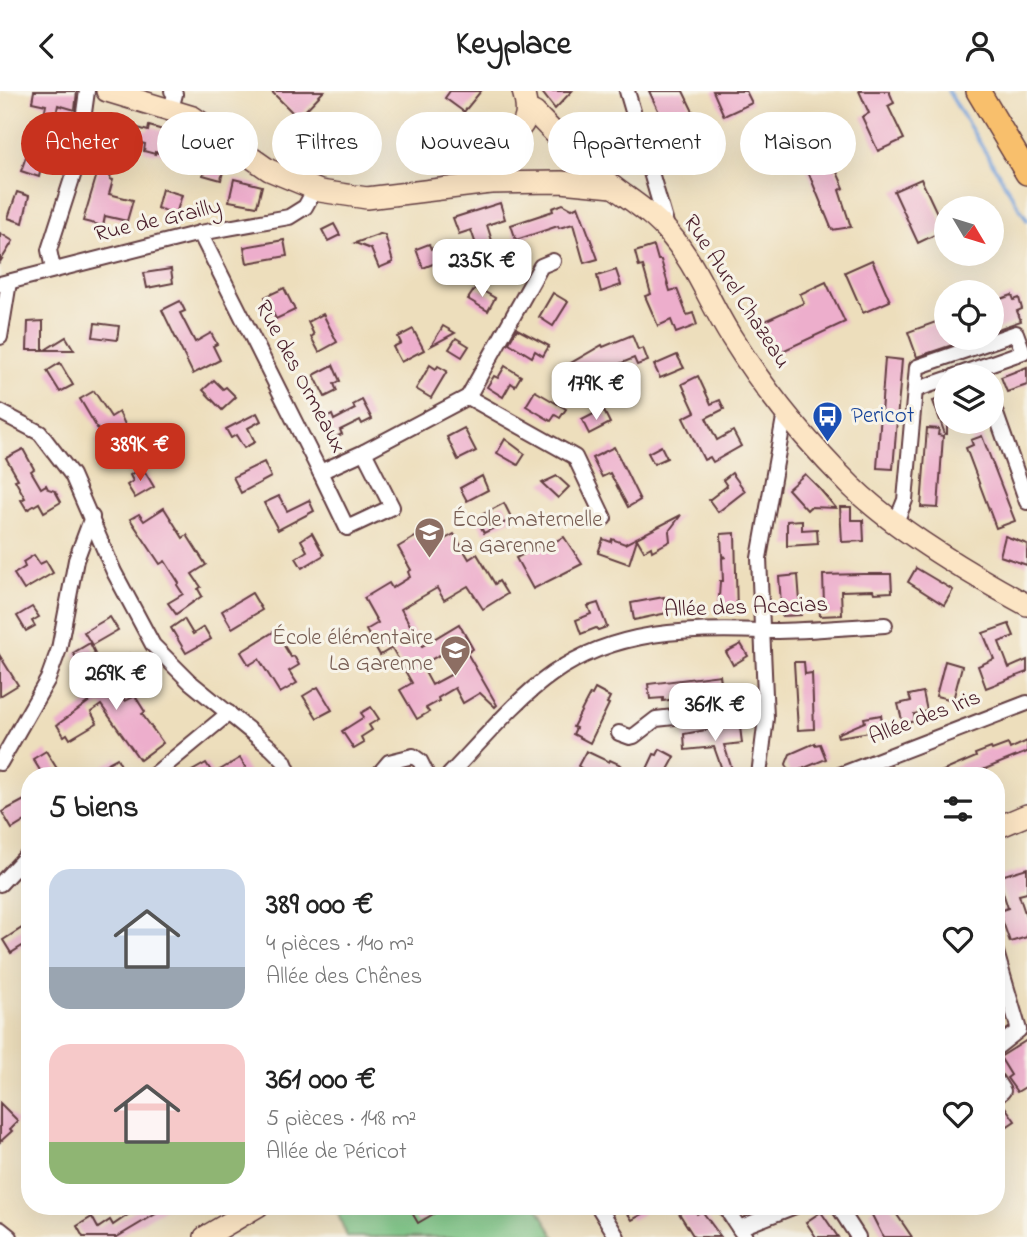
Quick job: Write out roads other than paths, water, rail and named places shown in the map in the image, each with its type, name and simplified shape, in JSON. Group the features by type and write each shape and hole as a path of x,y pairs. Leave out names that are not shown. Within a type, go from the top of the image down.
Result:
{"main road":[{"path":"978,91 1027,173"}],"street":[{"path":"53,269 49,250 77,163 87,91"},
{"path":"107,91 172,100 269,170 315,190 368,198 490,183 561,182 613,187"},
{"path":"626,91 668,231"},
{"path":"490,183 488,159 492,149 524,123 526,100"},
{"name":"Rue Aurel Chazeau","path":"526,100 571,152 668,231 688,259 731,337 785,412 852,487 937,551 1027,605"},
{"name":"Rue de Grailly","path":"5,283 200,233 289,217 305,207 315,190"},
{"name":"Rue des Ormeaux","path":"200,233 320,472 468,397"},
{"path":"553,261 541,266 468,397 575,457 604,517"},
{"path":"0,337 5,283"},
{"path":"896,522 905,500 917,367 1016,333 1023,352 998,364"},
{"path":"915,390 934,383"},
{"path":"0,412 40,433 72,475 114,572 153,645 190,682 255,733 284,761 287,767"},
{"path":"760,767 765,707 759,558 785,412"},
{"path":"1003,434 1027,502"},
{"path":"320,472 348,527 392,507 364,452"},
{"path":"0,763 48,679 59,649 76,560 92,517"},
{"name":"Allée des Acacias","path":"457,767 555,671 623,641 663,632 731,629 763,631 885,625"},
{"name":"Allée des Iris","path":"861,767 1027,703"},
{"path":"619,733 634,736 656,719 765,707"},
{"path":"163,767 229,713"},
{"path":"384,767 397,758 414,756 422,767"},
{"path":"1005,824 1027,815"},
{"path":"0,884 21,862"},
{"path":"1005,983 1019,1030 1005,1041"},
{"path":"205,1237 243,1215"},
{"path":"604,1215 617,1237"},
{"path":"730,1215 742,1232 777,1215"},
{"path":"844,1215 858,1237"},
{"path":"0,1229 10,1237"}],"waterway":[{"path":"948,91 1027,220"}],"place":[{"name":"Pericot","path":"828,443"},
{"name":"École maternelle La Garenne","path":"429,560"},
{"name":"École élémentaire La Garenne","path":"456,678"}]}
